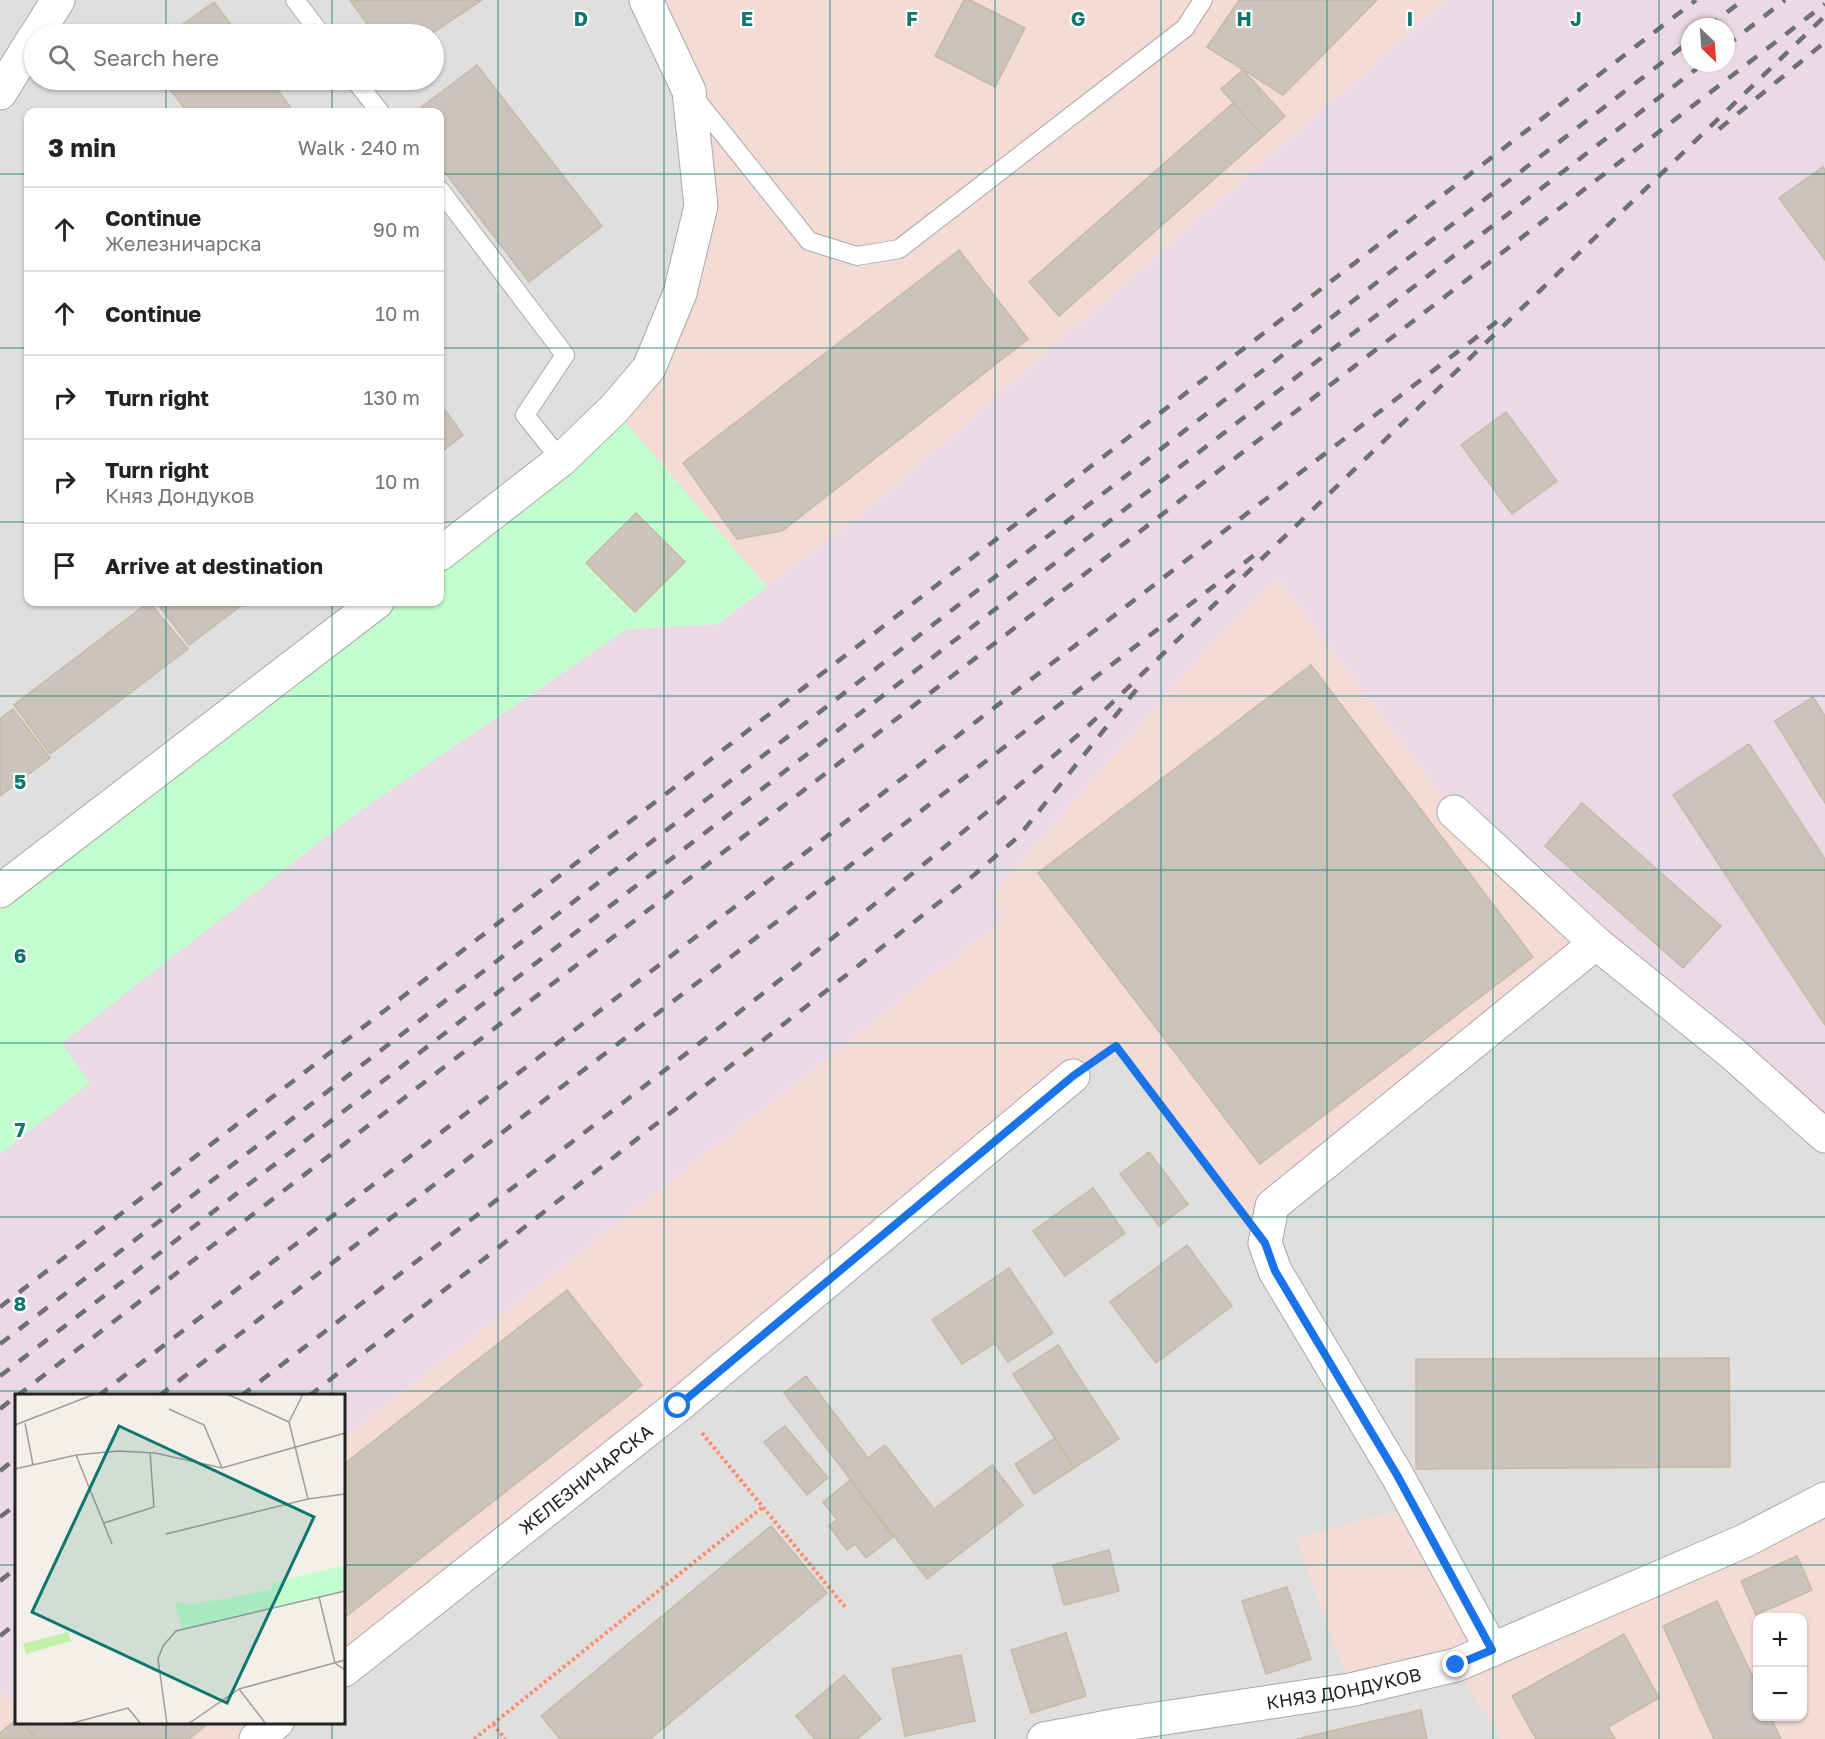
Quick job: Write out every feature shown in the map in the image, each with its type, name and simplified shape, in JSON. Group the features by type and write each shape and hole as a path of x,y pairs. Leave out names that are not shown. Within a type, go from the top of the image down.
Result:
{"street":[{"path":"43,24 58,0"},
{"path":"444,551 561,460 614,409 649,369 680,293 701,206 689,90 646,0"},
{"path":"0,93 24,55"},
{"path":"0,891 372,606"},
{"path":"1454,812 1596,943 1732,1053 1825,1136"},
{"path":"1492,1650 1397,1475 1275,1271 1265,1243 1272,1206 1596,943"},
{"name":"ЖЕЛЕЗНИЧАРСКА","path":"345,1669 678,1406 1073,1076"},
{"name":"КНЯЗ ДОНДУКОВ","path":"1044,1739 1124,1724 1350,1690 1456,1665 1744,1541 1825,1499"},
{"path":"256,1739 275,1724"}],"lane":[{"path":"295,0 313,24"},
{"path":"689,90 809,241 857,256 899,249 1185,28 1203,0"},
{"path":"363,90 378,108"},
{"path":"444,195 565,355 525,415 561,460"}],"path":[{"path":"1073,1076 1116,1046 1265,1243"},
{"path":"678,1406 764,1506 846,1608"},
{"path":"474,1739 764,1506"},
{"path":"492,1724 505,1739"}],"shaded area":[{"path":"0,0 646,0 689,91 701,206 649,368 444,550 444,108 24,108 24,606 372,606 0,891"},
{"path":"646,0 1447,0 859,517 767,587 614,409 701,206 689,91"},
{"path":"1447,0 1825,0 1825,1136 1454,812 1278,578 1201,655 992,895 1005,918 345,1437 345,1394 15,1394 15,1696 9,1701 0,1690 0,1154 89,1083 61,1043 358,812 627,629 718,624 859,517"},
{"path":"1278,578 1454,812 1596,943 1272,1206 1265,1243 1116,1046 1073,1076 345,1669 345,1437 1005,918 992,895 1201,655"},
{"path":"1596,943 1825,1136 1825,1499 1456,1665 1501,1739 256,1739 276,1724 345,1724 345,1669 1073,1076 1116,1046 1265,1242 1272,1206"},
{"path":"1825,1499 1825,1739 1501,1739 1456,1665 1350,1690 1296,1538 1414,1506 1492,1650"},
{"path":"0,1690 9,1701 15,1696 15,1724 276,1724 256,1739 0,1739"}],"green space":[{"path":"614,409 767,587 717,624 627,629 358,812 62,1043 90,1083 0,1154 0,891 372,606 444,606 444,551"}],"building":[{"path":"350,0 482,0 444,25 367,24"},
{"path":"964,0 970,0 1025,28 995,87 935,56"},
{"path":"1239,0 1377,0 1283,95 1207,47"},
{"path":"214,2 230,24 183,24"},
{"path":"477,65 602,226 529,282 444,171 444,108 420,108"},
{"path":"1243,70 1285,116 1263,136 1221,89"},
{"path":"170,90 278,90 291,108 184,108"},
{"path":"1233,103 1263,136 1059,316 1029,282"},
{"path":"1823,167 1825,170 1825,260 1779,198"},
{"path":"959,250 1028,339 782,531 737,539 683,463"},
{"path":"444,409 463,435 444,450"},
{"path":"1506,412 1557,481 1512,514 1461,445"},
{"path":"636,513 685,562 635,612 586,563"},
{"path":"144,606 152,606 188,649 50,754 14,705"},
{"path":"159,606 241,606 189,645"},
{"path":"1311,665 1533,957 1260,1164 1038,873"},
{"path":"1813,697 1825,716 1825,803 1775,721"},
{"path":"13,709 50,758 0,796 0,719"},
{"path":"1749,744 1825,859 1825,1025 1673,795"},
{"path":"1582,803 1721,926 1683,968 1545,846"},
{"path":"1149,1152 1188,1204 1159,1226 1120,1174"},
{"path":"1093,1188 1125,1233 1065,1276 1033,1231"},
{"path":"1187,1245 1232,1306 1156,1363 1110,1302"},
{"path":"1009,1268 1053,1333 1008,1362 995,1343 962,1364 932,1320"},
{"path":"567,1290 642,1385 345,1617 345,1463"},
{"path":"1058,1345 1119,1439 1074,1468 1013,1374"},
{"path":"1729,1358 1730,1467 1416,1469 1416,1359"},
{"path":"806,1376 868,1458 885,1445 934,1509 992,1465 1023,1505 927,1579 784,1393"},
{"path":"785,1426 828,1478 807,1495 764,1442"},
{"path":"1055,1438 1074,1468 1034,1494 1015,1464"},
{"path":"850,1480 893,1537 866,1558 855,1544 847,1550 829,1526 837,1520 823,1502"},
{"path":"771,1526 827,1593 650,1739 560,1739 541,1716"},
{"path":"1109,1550 1119,1591 1064,1605 1053,1565"},
{"path":"1797,1556 1812,1590 1760,1613 1755,1613 1741,1581"},
{"path":"1287,1587 1311,1659 1266,1674 1242,1601"},
{"path":"1717,1601 1753,1677 1753,1721 1772,1721 1781,1739 1714,1739 1663,1626"},
{"path":"1066,1633 1086,1696 1031,1713 1011,1650"},
{"path":"1624,1634 1659,1698 1608,1727 1615,1739 1536,1739 1512,1696"},
{"path":"961,1655 975,1721 905,1736 892,1669"},
{"path":"844,1675 881,1719 857,1739 815,1739 796,1716"},
{"path":"1421,1710 1427,1739 1297,1739"},
{"path":"15,1721 15,1724 25,1724 36,1739 0,1739 0,1733"},
{"path":"25,1724 208,1724 189,1739 36,1739"}],"railway":[{"path":"0,1307 1696,0"},
{"path":"1720,18 1743,0"},
{"path":"1735,39 1785,0"},
{"path":"20,1394 1825,4"},
{"path":"244,1394 668,1068 878,901 1085,729 1825,16"},
{"path":"1719,129 1825,42"},
{"path":"0,1344 1681,48"},
{"path":"0,1376 1692,72"},
{"path":"101,1394 1499,320"},
{"path":"162,1394 1257,553"},
{"path":"312,1394 974,875 1019,836 1140,685"},
{"path":"0,1409 15,1397"},
{"path":"0,1471 15,1459"},
{"path":"0,1517 15,1506"},
{"path":"0,1581 15,1569"},
{"path":"0,1636 15,1624"}],"route":[{"path":"678,1406 1073,1076 1116,1046 1265,1243 1275,1271 1397,1475 1492,1650 1456,1665"}]}
